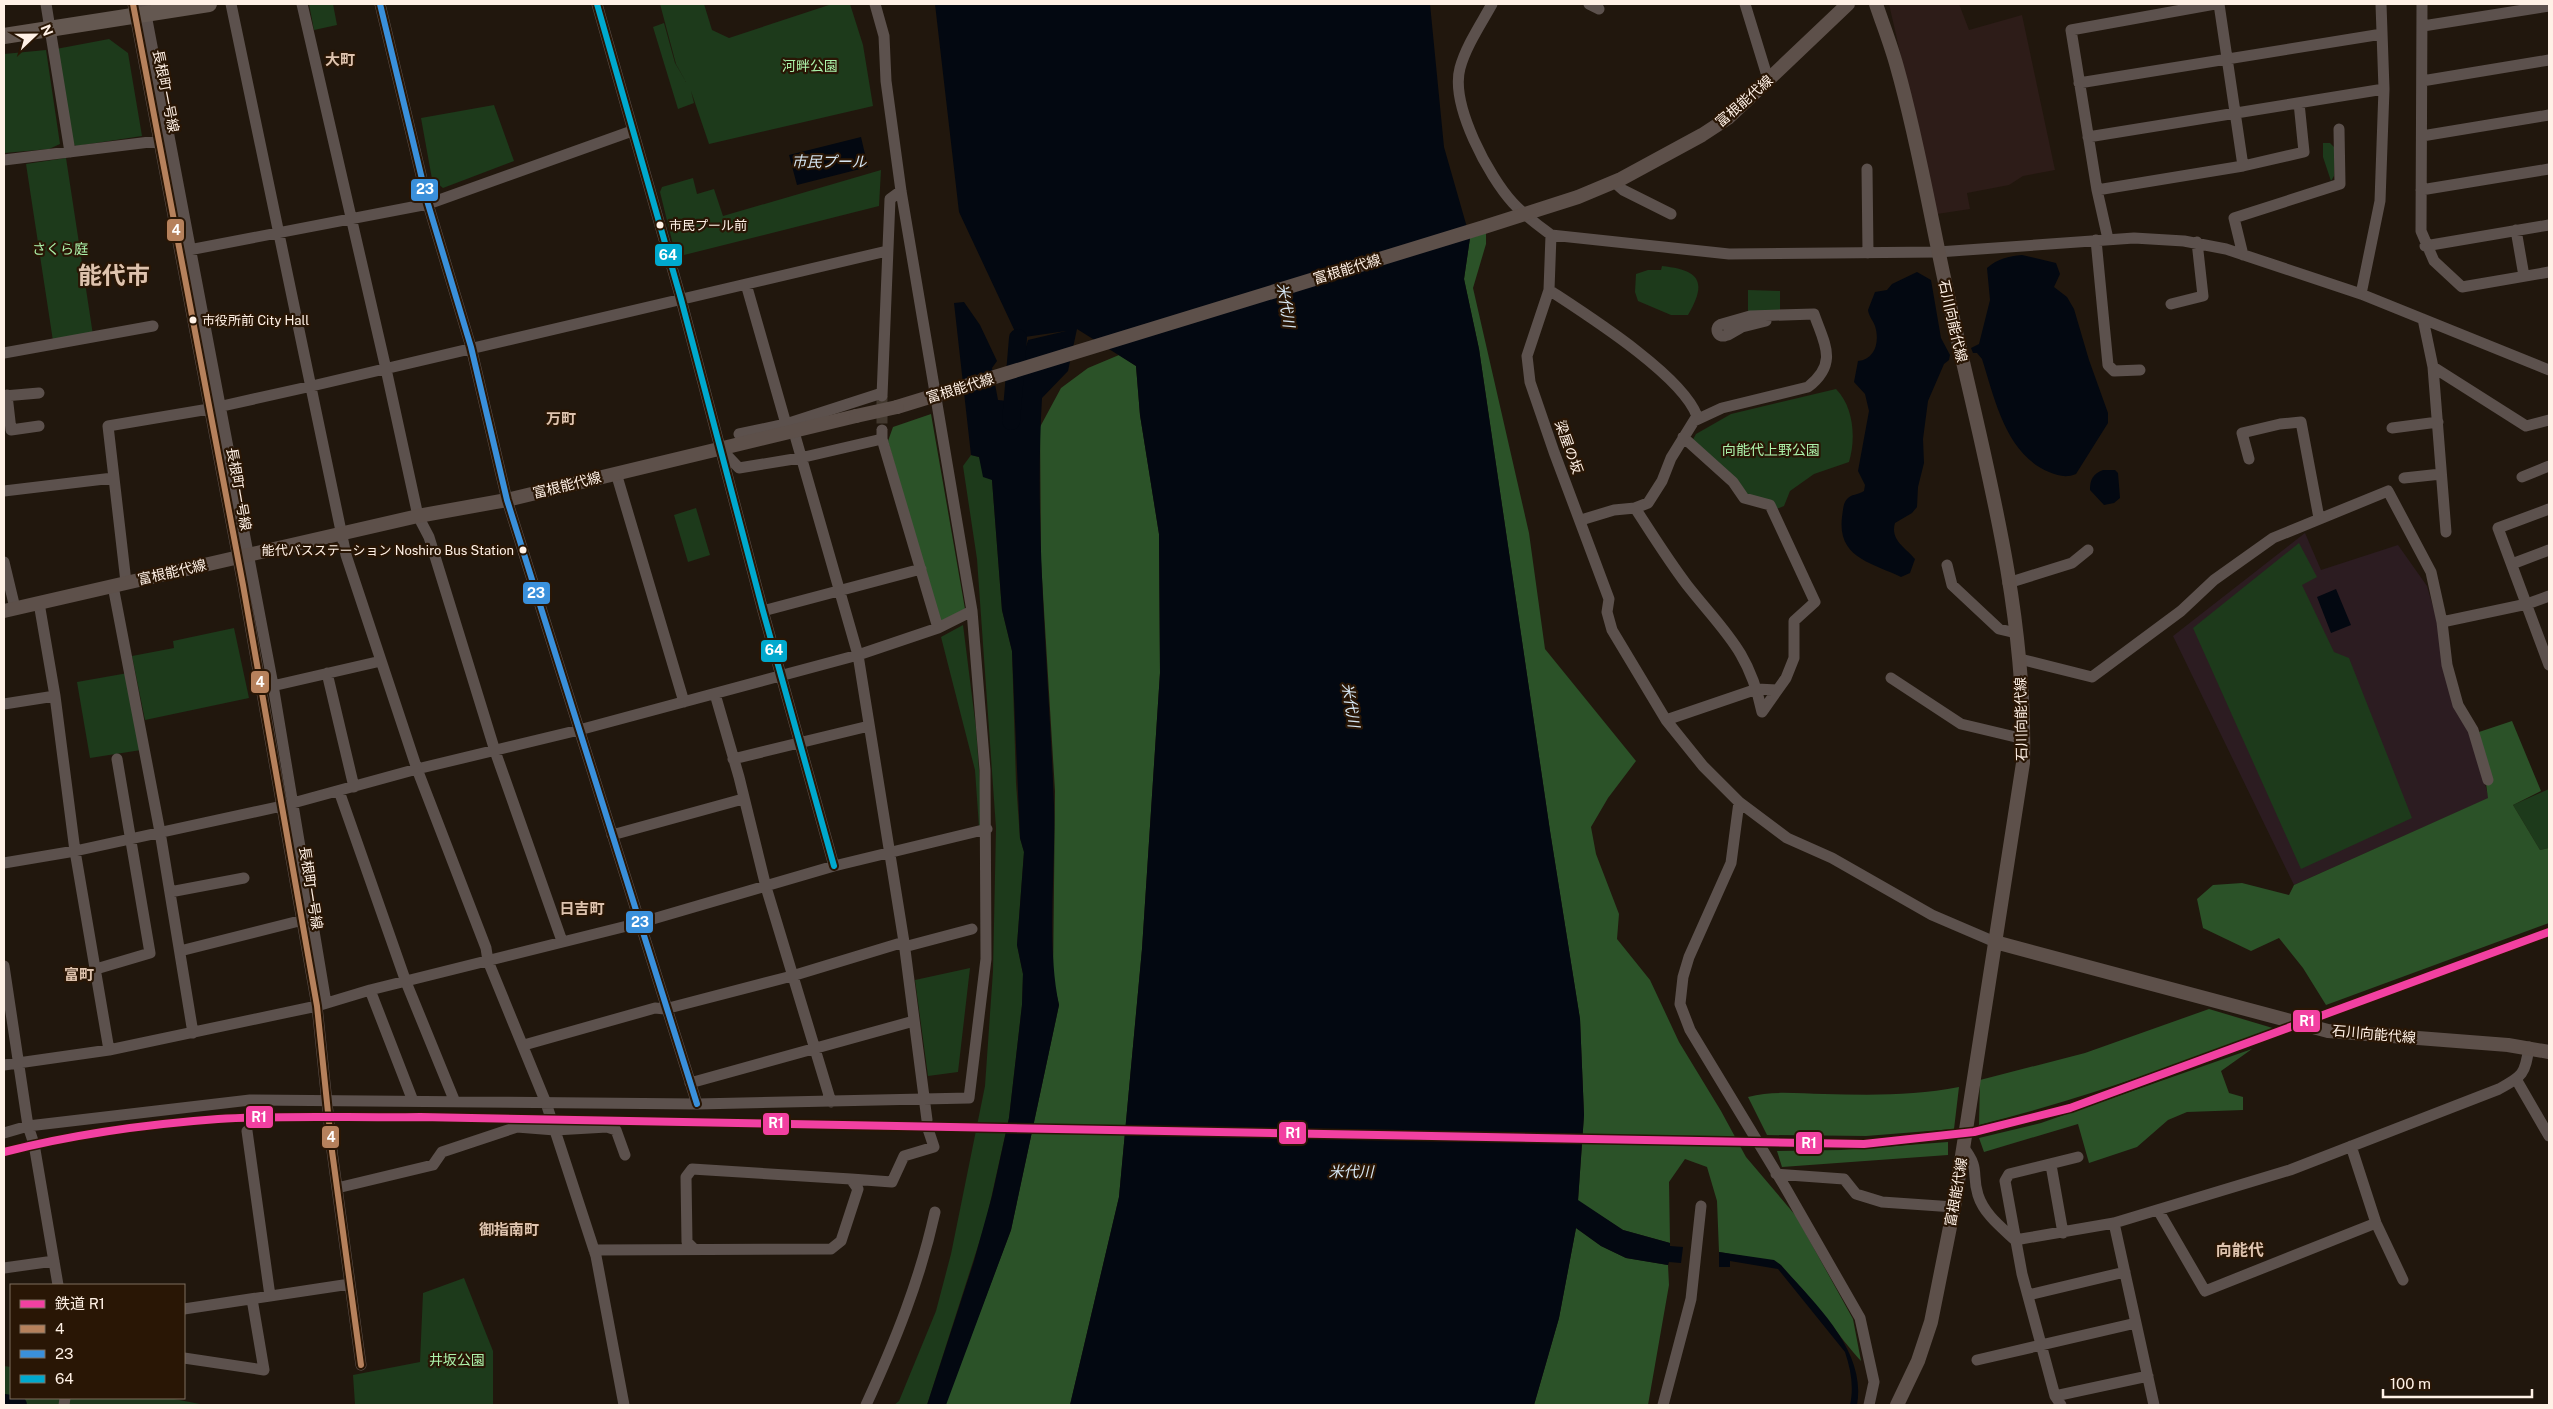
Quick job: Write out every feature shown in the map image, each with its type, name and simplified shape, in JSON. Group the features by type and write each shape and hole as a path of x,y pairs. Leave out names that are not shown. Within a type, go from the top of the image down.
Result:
{"highway":[{"path":"4,36 50,30 139,9 209,4"}],"main road":[{"name":"富根能代線","path":"9,610 340,533 418,516 507,500 720,448 790,428 897,407 1578,197 1614,182 1662,158 1721,122 1848,4"},
{"name":"石川向能代線","path":"1876,4 1899,74 1990,481 2020,659 2024,739 2023,763 1995,942 2328,1031 2529,1048 2549,1052"},
{"name":"富根能代線","path":"1896,1405 1918,1361 1931,1322 1954,1207 1969,1098 1995,942"}],"street":[{"path":"46,4 70,152"},
{"path":"230,4 312,386 340,533 417,769 486,948 488,961 524,1045 555,1130 594,1250 624,1405"},
{"path":"302,4 418,516 432,546 495,751 562,941"},
{"path":"380,4 428,204 471,347 507,500 696,1104"},
{"path":"597,4 681,299 763,611 834,866"},
{"path":"4,1134 28,1126 250,1100 696,1104 969,1098 986,959 987,829 985,770 972,611 936,396 931,378 901,191 886,81 884,36 874,4"},
{"path":"1492,4 1465,54 1459,70 1458,86 1466,123 1475,145 1512,202 1551,235 1729,254 1938,252 2102,240 2158,238 2197,242 2226,249 2361,294 2549,370"},
{"path":"1745,4 1768,80"},
{"path":"2140,370 2114,371 2108,365 2102,240 2097,190 2071,30 2215,4"},
{"path":"2220,4 2243,166"},
{"path":"2361,294 2380,201 2384,88 2381,4"},
{"path":"2422,4 2421,231 2425,246 2434,261 2462,287 2549,272"},
{"path":"2423,26 2549,6"},
{"name":"長根町一号線","path":"139,9 242,556 262,690 288,805 321,1005 326,1100 362,1365"},
{"path":"2079,84 2382,34"},
{"path":"2422,81 2549,60"},
{"path":"2088,137 2384,88"},
{"path":"2097,190 2243,166 2304,152 2299,103"},
{"path":"2422,136 2549,115"},
{"path":"2243,255 2234,218 2340,184 2339,129"},
{"path":"184,251 428,204 632,131"},
{"path":"4,160 164,140"},
{"path":"1867,169 1868,252"},
{"path":"2421,190 2549,169"},
{"path":"1614,182 1623,190 1672,214"},
{"path":"739,434 790,428 882,394 890,199 901,191"},
{"path":"2425,246 2549,225"},
{"path":"2516,230 2524,276"},
{"name":"梁屋の坂","path":"1551,235 1549,290 1527,356 1530,382 1609,599 1607,612 1612,630 1666,720 1704,766 1739,802 1787,838 1832,858 1932,915 1995,942"},
{"path":"2171,304 2203,296 2197,242"},
{"path":"194,1033 120,584 108,426 215,408 887,251"},
{"path":"694,1249 687,1242 686,1177 692,1169 892,1182 904,1156 934,1147 927,1125 904,944 858,655 746,284"},
{"path":"1549,290 1594,320 1671,379 1693,405 1698,416 1668,463 1662,481 1648,503 1635,508 1614,510 1581,520"},
{"path":"1694,422 1722,408 1798,391 1816,381 1822,373 1828,354 1815,316 1762,321 1725,330"},
{"path":"2423,320 2434,367 2446,532"},
{"path":"4,353 153,326"},
{"path":"2434,367 2526,426 2549,420"},
{"path":"39,393 5,396 11,430 39,426"},
{"path":"2249,458 2242,432 2280,424 2301,422 2319,518"},
{"path":"2392,428 2438,422"},
{"path":"720,448 739,468 800,458 882,435 938,628"},
{"path":"1635,508 1686,584 1736,644 1746,661 1757,689 1762,712 1786,678 1794,658 1794,621 1815,602 1770,505 1744,498 1733,482 1683,437"},
{"path":"2522,477 2549,466"},
{"path":"616,473 684,702"},
{"path":"2404,478 2442,474"},
{"path":"4,491 113,478"},
{"path":"2020,659 2092,677 2180,611 2214,580 2249,553 2273,538 2388,491 2431,572 2442,622 2448,665 2458,704 2473,730 2488,780"},
{"path":"2549,509 2498,528 2527,604 2546,646 2549,665"},
{"path":"2008,583 2072,563 2088,550"},
{"path":"2512,564 2549,550"},
{"path":"242,556 274,685 288,805"},
{"path":"4,562 9,610"},
{"path":"1947,565 1952,585 1999,629 2016,633"},
{"path":"763,611 921,569"},
{"path":"2442,622 2527,604 2549,596"},
{"path":"39,603 55,696 75,851 109,1050"},
{"path":"4,863 75,851 288,805 417,769 580,730 858,655 938,628 972,611"},
{"path":"262,690 274,685 381,662"},
{"path":"327,673 354,787"},
{"path":"1892,678 1961,724 2024,739"},
{"path":"1666,720 1757,689 1777,690"},
{"path":"715,694 766,887 831,1102"},
{"path":"4,704 55,696"},
{"path":"733,759 869,726"},
{"path":"96,969 150,953 117,759"},
{"path":"339,791 406,982 455,1102"},
{"path":"612,835 743,799"},
{"path":"1739,802 1731,864 1690,958 1680,1004 1690,1030 1860,1318 1874,1382 1869,1405"},
{"path":"4,1065 109,1050 321,1005 370,990 639,923 834,866 987,829"},
{"path":"170,892 244,878"},
{"path":"180,951 306,920"},
{"path":"524,1045 655,1008 665,1009 904,944 972,929"},
{"path":"4,966 20,1062 28,1126 34,1144 58,1284"},
{"path":"370,990 413,1101"},
{"path":"690,1083 914,1021"},
{"path":"2015,1240 2114,1223 2290,1170 2490,1092 2516,1080 2526,1071 2529,1048"},
{"path":"2516,1080 2549,1136"},
{"path":"337,1188 433,1165 442,1152 517,1128 555,1130 607,1127 616,1130 625,1155"},
{"path":"248,1131 270,1296"},
{"path":"2350,1146 2376,1223 2403,1280"},
{"path":"1963,1147 1974,1161 1978,1194 1990,1216 2015,1240"},
{"path":"2078,1157 2009,1174 2005,1181 2015,1240 2028,1296 2058,1401 2148,1376"},
{"path":"2051,1165 2062,1233"},
{"path":"1776,1174 1844,1179 1856,1194 1882,1202 1954,1207"},
{"path":"594,1250 831,1249 841,1241 858,1189 851,1179"},
{"path":"1663,1405 1695,1278 1701,1206"},
{"path":"2158,1210 2205,1291 2376,1223"},
{"path":"866,1405 894,1346 924,1260 936,1212"},
{"path":"2114,1223 2154,1405"},
{"path":"4,1268 54,1261"},
{"path":"2028,1296 2125,1272"},
{"path":"185,1309 350,1284"},
{"path":"185,1358 264,1370 252,1299"},
{"path":"1977,1360 2136,1323"}],"shaded area":[{"path":"1889,4 1959,4 1969,30 2022,15 2055,170 2023,176 2009,185 1967,193 1970,209 1937,214"},
{"path":"2305,533 2321,570 2398,545 2427,586 2489,798 2294,885 2173,636"}],"green space":[{"path":"309,4 333,4 337,25 314,30"},
{"name":"河畔公園","path":"660,4 704,4 712,30 729,38 832,4 850,4 863,45 873,106 709,144 691,91 694,103 678,109 653,27 664,23 675,63 686,82 676,64"},
{"path":"109,39 128,53 142,136 76,146 72,143 56,49"},
{"path":"46,50 60,144 49,149 4,153 4,54"},
{"path":"494,105 514,161 443,188 432,179 421,118"},
{"path":"2323,143 2330,143 2335,148 2334,176 2331,181 2323,157"},
{"name":"さくら庭","path":"66,158 93,335 53,341 26,164"},
{"path":"881,170 879,206 676,257 660,192 662,187 693,178 697,194 714,189 723,216"},
{"path":"1486,233 1486,244 1473,288 1529,533 1545,649 1636,761 1608,798 1591,827 1596,854 1619,914 1617,939 1650,980 1679,1042 1721,1111 1746,1157 1796,1216 1853,1319 1861,1361 1804,1291 1779,1268 1762,1260 1719,1252 1717,1201 1707,1167 1685,1159 1669,1182 1670,1243 1623,1230 1578,1201 1584,1115 1580,1019 1550,831 1479,349 1464,279 1470,238"},
{"path":"1662,266 1692,274 1696,279 1698,294 1688,315 1671,315 1638,301 1635,292 1636,274 1648,270 1661,270"},
{"path":"1748,290 1780,291 1780,311 1748,312"},
{"path":"1119,355 1136,366 1140,415 1159,534 1160,673 1142,949 1119,1197 1070,1405 945,1405 1011,1230 1059,1005 1053,979 1055,791 1041,561 1040,427 1061,388 1088,368"},
{"name":"向能代上野公園","path":"1836,389 1847,405 1852,424 1853,434 1849,462 1814,474 1790,491 1784,506 1774,510 1746,495 1691,443 1696,434 1731,414"},
{"path":"931,414 965,609 939,622 888,441 893,427"},
{"path":"971,455 979,457 992,480 1002,610 1012,651 1016,783 1020,838 1024,852 1017,945 1023,974 1022,1005 1009,1118 986,1221 927,1405 894,1405 899,1401 936,1311 951,1254 985,1086 993,971 996,828 977,559 963,466"},
{"path":"696,508 710,555 688,562 674,515"},
{"path":"2299,543 2317,577 2302,585 2334,652 2349,658 2412,818 2301,869 2193,628"},
{"path":"963,625 976,728 983,825 979,827 975,770 941,637"},
{"path":"234,628 249,698 145,720 132,656 174,648 173,641"},
{"path":"128,673 141,750 90,758 77,682"},
{"path":"2512,721 2541,791 2513,805 2540,850 2549,848 2549,923 2326,1005 2303,968 2279,938 2251,951 2203,928 2197,899 2213,885 2242,883 2289,895 2294,885 2488,798 2479,732"},
{"path":"2549,789 2549,848 2540,850 2513,805"},
{"path":"970,968 958,1072 928,1076 915,980"},
{"path":"2209,1009 2276,1029 2091,1093 1979,1125 1980,1080 2085,1053"},
{"path":"2252,1049 2221,1071 2229,1093 2243,1097 2243,1110 2187,1112 2168,1120 2137,1147 2089,1163 2078,1124 1984,1152 1979,1138 2041,1123"},
{"path":"1959,1087 1954,1129 1866,1136 1767,1135 1748,1097 1776,1093 1892,1094 1926,1092"},
{"path":"1948,1142 1948,1155 1782,1167 1777,1151 1841,1150"},
{"path":"1576,1228 1601,1246 1626,1258 1668,1265 1669,1285 1648,1405 1534,1405 1559,1318"},
{"name":"井坂公園","path":"464,1278 493,1351 493,1405 352,1405 355,1404 353,1375 420,1362 423,1293"},
{"path":"4,1366 10,1367 10,1399 174,1399 205,1405 4,1405"}],"water":[{"name":"米代川","path":"935,4 1430,4 1444,147 1470,238 1464,279 1479,349 1550,831 1580,1019 1584,1115 1578,1200 1623,1230 1670,1243 1670,1246 1683,1247 1681,1263 1669,1262 1668,1265 1626,1258 1601,1246 1576,1228 1559,1318 1534,1405 1070,1405 1119,1197 1142,949 1160,673 1159,534 1140,415 1136,366 1077,329 1068,371 1042,398 1040,449 1043,602 1054,806 1052,931 1055,981 1059,1005 1011,1230 946,1405 927,1405 974,1261 992,1196 1009,1118 1022,1005 1023,974 1017,945 1024,852 1020,838 1012,651 1002,610 992,480 983,477 979,457 971,455 954,303 964,302 980,325 997,361 992,368 998,400 1007,401 1018,394 1023,357 1028,340 1066,331 1018,338 959,212"},
{"name":"市民プール","path":"861,137 868,167 797,185 789,155"},
{"path":"2022,255 2056,263 2060,274 2054,287 2067,297 2074,309 2089,360 2108,413 2108,423 2076,474 2069,476 2056,475 2049,472 2034,464 2022,453 2004,424 1982,359 1977,353 1973,353 1971,348 1979,344 1990,300 1987,268 2003,258"},
{"path":"1917,272 1931,280 1941,338 1950,355 1949,360 1944,364 1928,401 1923,439 1924,463 1918,487 1917,507 1912,513 1895,523 1896,539 1915,559 1910,573 1901,577 1868,563 1851,550 1845,542 1842,531 1842,517 1846,501 1850,496 1864,491 1865,485 1858,471 1869,411 1865,394 1854,382 1858,361 1869,357 1876,344 1875,326 1868,310 1875,292 1887,290 1892,284"},
{"path":"2103,470 2115,470 2118,473 2120,498 2114,503 2104,505 2090,490 2093,477"},
{"path":"2336,589 2351,625 2331,633 2317,597"},
{"path":"1719,1252 1774,1260 1781,1265 1822,1311 1846,1347 1854,1365 1858,1385 1857,1405 1850,1405 1852,1392 1851,1378 1845,1352 1778,1269 1730,1261 1730,1267 1719,1267"}],"waterway":[{"path":"1011,421 1018,338"},
{"path":"4,1403 18,1405"}],"tunnel":[{"path":"882,396 882,430"}],"rail line":[{"name":"R1","path":"4,1152 56,1140 138,1127 218,1119 294,1117 420,1117 1864,1144 1974,1132 2070,1108 2549,932"}],"transit line":[{"name":"4","path":"133,4 243,585 317,1006 332,1151 361,1365"},
{"name":"23","path":"380,4 428,204 471,347 507,500 697,1104"},
{"name":"64","path":"597,4 681,299 763,611 834,866"}],"place":[{"name":"市民プール前","path":"660,225"},
{"name":"市役所前 City Hall","path":"193,320"},
{"name":"能代バスステーション Noshiro Bus Station","path":"523,550"}],"district":[{"name":"大町","path":"340,59"},
{"name":"能代市","path":"114,275"},
{"name":"万町","path":"561,418"},
{"name":"日吉町","path":"582,908"},
{"name":"富町","path":"79,974"},
{"name":"御指南町","path":"509,1229"},
{"name":"向能代","path":"2240,1250"}]}
